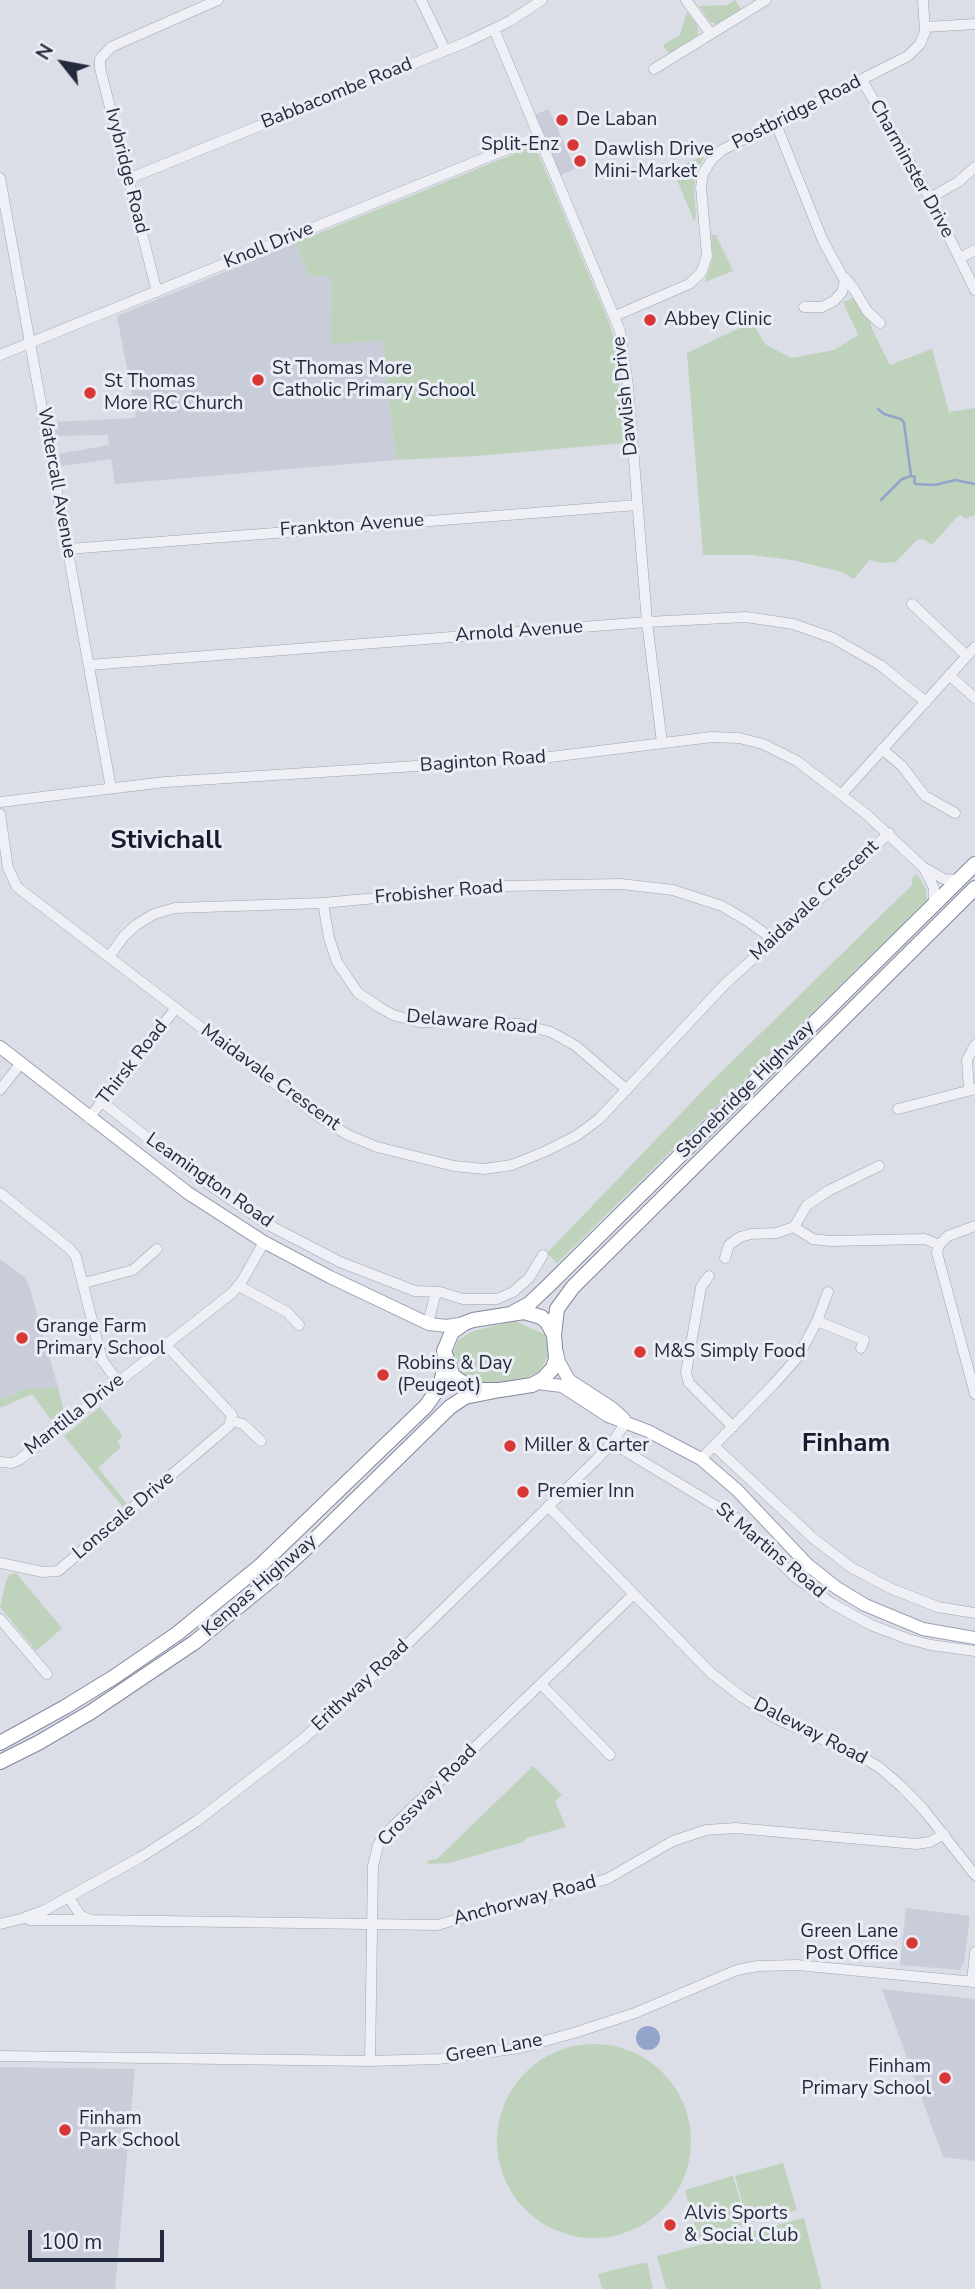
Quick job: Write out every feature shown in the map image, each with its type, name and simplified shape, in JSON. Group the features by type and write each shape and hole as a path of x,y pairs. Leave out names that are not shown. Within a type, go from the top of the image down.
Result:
{"highway":[{"name":"Stonebridge Highway","path":"514,1312 529,1304 547,1287 975,864"},
{"name":"Stonebridge Highway","path":"554,1335 557,1311 573,1287 975,888"},
{"path":"514,1312 530,1312 547,1322 554,1335 556,1351 553,1368 538,1383 500,1390 470,1388 453,1376 445,1357 448,1337 465,1323 514,1312"},
{"name":"Kenpas Highway","path":"0,1743 114,1677 178,1633 251,1574 426,1406 440,1386 445,1357"},
{"name":"Kenpas Highway","path":"0,1762 91,1712 195,1642 280,1572 450,1407 465,1397 500,1390"}],"main road":[{"name":"Leamington Road","path":"0,1047 188,1193 264,1242 330,1277 429,1323 447,1326 465,1323"},
{"path":"429,1323 438,1336 445,1357"},
{"name":"St Martins Road","path":"556,1351 569,1380 612,1408 626,1422"},
{"name":"St Martins Road","path":"538,1383 562,1386 608,1416 626,1422 701,1460 737,1490 808,1565 852,1598 892,1618 923,1629 975,1637"}],"street":[{"name":"Ivybridge Road","path":"157,292 100,68 101,56 111,47 218,0"},
{"path":"421,0 445,50"},
{"name":"Babbacombe Road","path":"128,178 494,29 542,0"},
{"path":"686,0 711,34"},
{"path":"654,69 766,0"},
{"path":"923,0 926,27 975,24"},
{"name":"Postbridge Road","path":"615,316 678,289 699,276 706,259 701,197 705,170 719,152 911,53 922,40 926,27"},
{"name":"Dawlish Drive","path":"494,29 615,316 623,345 647,622 662,743"},
{"name":"Charminster Drive","path":"862,80 930,198 975,290"},
{"path":"776,124 822,241 867,311 880,323"},
{"name":"Knoll Drive","path":"0,355 539,136"},
{"path":"930,198 958,182 975,167"},
{"name":"Watercall Avenue","path":"0,178 111,788"},
{"name":"Charminster Drive","path":"960,258 975,250"},
{"path":"804,307 821,307 834,301 844,288 845,278"},
{"name":"Frankton Avenue","path":"68,549 637,505"},
{"path":"912,604 967,656"},
{"name":"Arnold Avenue","path":"89,665 647,622 746,617 803,627 833,638 866,655 926,702"},
{"path":"842,794 975,646"},
{"path":"949,675 975,698"},
{"name":"Baginton Road","path":"0,803 111,788 241,776 530,759 712,737 751,740 787,755 842,794 889,833 923,867 944,879 959,880"},
{"path":"882,749 902,766 925,796 955,813"},
{"name":"Maidavale Crescent","path":"0,814 8,868 15,884 109,957 331,1126 377,1147 464,1168 503,1167 546,1151 588,1127 628,1090 702,1006 889,833"},
{"name":"Baginton Road","path":"923,867 934,888 934,905"},
{"name":"Frobisher Road","path":"109,957 131,929 148,917 169,909 323,903 503,886 637,885 673,890 704,899 740,916 775,940"},
{"name":"Delaware Road","path":"323,903 329,938 337,962 358,993 379,1007 393,1015 419,1022 520,1024 551,1032 576,1046 628,1090"},
{"name":"Thirsk Road","path":"89,1118 176,1008"},
{"path":"898,1109 972,1089 967,1060 975,1045"},
{"path":"0,1090 21,1063"},
{"name":"Leamington Road","path":"102,1102 195,1175 265,1223 340,1262 415,1291 436,1292 463,1300 503,1297 529,1279 543,1255"},
{"path":"725,1258 729,1245 740,1237 776,1233 794,1227 807,1205 828,1191 879,1166"},
{"path":"0,1193 70,1249 76,1257 102,1360 118,1382"},
{"path":"975,1226 948,1236 939,1245 937,1253 975,1394"},
{"path":"794,1227 813,1239 925,1239 939,1245"},
{"name":"Mantilla Drive","path":"0,1462 12,1463 19,1460 239,1286 264,1242"},
{"path":"83,1283 133,1270 157,1249"},
{"path":"709,1276 701,1287 687,1373 689,1383 695,1391 733,1427"},
{"path":"239,1286 288,1312 299,1325"},
{"path":"429,1323 436,1292"},
{"path":"701,1460 785,1373 817,1321 828,1292"},
{"path":"817,1321 864,1340 861,1348"},
{"path":"166,1345 232,1415 232,1421 243,1424 261,1441"},
{"name":"Lonscale Drive","path":"1,1563 49,1573 62,1569 232,1421"},
{"name":"Erithway Road","path":"58,1904 141,1857 197,1821 303,1739 382,1668 548,1506 612,1443 626,1422"},
{"name":"St Martins Road","path":"612,1443 736,1518 795,1577 831,1603 871,1625 908,1639 975,1651"},
{"name":"St Martins Road","path":"714,1446 813,1538 852,1568 892,1589 938,1607 975,1614"},
{"name":"Daleway Road","path":"548,1506 691,1656 726,1685 777,1719 879,1767 910,1794 975,1875"},
{"path":"0,1576 1,1563"},
{"name":"Crossway Road","path":"370,2061 374,1858 381,1840 633,1595"},
{"path":"0,1619 47,1674"},
{"path":"541,1684 610,1755"},
{"name":"Anchorway Road","path":"21,1919 437,1925 607,1879 681,1837 706,1830 736,1828 916,1844 930,1842 944,1834"},
{"path":"69,1898 81,1916 92,1920"},
{"name":"Anchorway Road","path":"0,1924 21,1919 58,1904"},
{"path":"973,1982 975,1952"},
{"name":"Green Lane","path":"0,2056 370,2061 438,2059 520,2048 635,2013 737,1970 758,1966 797,1965 973,1982"}],"shaded area":[{"path":"549,109 575,169 556,177 530,117"},
{"name":"St Thomas More Catholic Primary School","path":"295,243 309,276 332,277 382,340 396,460 115,484 111,459 61,466 58,454 109,445 108,435 55,436 53,422 136,416 117,316"},
{"name":"Grange Farm Primary School","path":"0,1259 25,1278 30,1289 58,1387 26,1389 0,1399"},
{"path":"906,1908 970,1916 964,1963 960,1970 900,1965"},
{"name":"Finham Primary School","path":"882,1989 975,1999 975,2161 943,2157"},
{"name":"Finham Park School","path":"0,2067 135,2069 115,2289 0,2289"}],"green space":[{"path":"735,0 742,10 717,24 710,22 699,6 727,5"},
{"path":"687,12 698,26 698,35 672,53 667,52 663,45 680,35"},
{"path":"526,149 532,149 539,155 610,325 615,342 625,443 396,460 382,340 331,344 332,277 309,276 295,243"},
{"path":"702,156 704,158 697,170 694,188 694,221 673,170"},
{"path":"711,235 716,235 733,271 705,282 713,258"},
{"path":"855,297 870,320 890,365 932,349 949,412 975,408 975,515 965,519 961,515 957,517 932,545 923,539 917,540 896,562 869,560 854,579 842,572 792,560 752,555 703,555 687,353 752,322 765,344 791,358 834,350 858,335 843,302"},
{"path":"917,874 926,889 927,900 557,1263 547,1253 713,1080 913,884 911,879"},
{"path":"515,1321 546,1335 548,1356 539,1372 523,1379 483,1384 473,1381 461,1372 452,1355 458,1340 473,1331"},
{"path":"58,1387 64,1413 51,1420 32,1394 0,1408 0,1399 26,1389"},
{"path":"100,1407 123,1436 117,1441 121,1447 98,1468 127,1504 123,1507 64,1436"},
{"path":"16,1573 62,1628 36,1651 0,1607 6,1581 9,1575"},
{"path":"533,1766 562,1795 555,1801 566,1827 449,1863 428,1864 427,1861 437,1859"},
{"path":"594,2044 631,2052 662,2073 683,2104 691,2141 683,2178 662,2209 631,2230 594,2238 557,2230 526,2209 505,2178 497,2141 505,2104 526,2073 557,2052"},
{"path":"783,2163 797,2210 748,2223 735,2176"},
{"path":"733,2176 747,2224 698,2238 685,2190"},
{"path":"804,2218 822,2289 666,2289 657,2256"},
{"path":"647,2262 653,2289 602,2289 598,2274"}],"water":[{"path":"648,2026 657,2029 660,2038 657,2047 648,2050 639,2047 636,2038 639,2029"}],"waterway":[{"path":"878,409 904,423 911,476"},
{"path":"881,500 902,479 911,476 915,477 916,484 935,485 955,480 975,484"}],"place":[{"name":"De Laban","path":"562,120"},
{"name":"Split-Enz","path":"573,145"},
{"name":"Dawlish Drive Mini-Market","path":"580,161"},
{"name":"Abbey Clinic","path":"650,320"},
{"name":"St Thomas More Catholic Primary School","path":"258,380"},
{"name":"St Thomas More RC Church","path":"90,393"},
{"name":"Grange Farm Primary School","path":"22,1338"},
{"name":"M&S Simply Food","path":"640,1352"},
{"name":"Robins & Day (Peugeot)","path":"383,1375"},
{"name":"Miller & Carter","path":"510,1446"},
{"name":"Premier Inn","path":"523,1492"},
{"name":"Green Lane Post Office","path":"912,1943"},
{"name":"Finham Primary School","path":"945,2078"},
{"name":"Finham Park School","path":"65,2130"},
{"name":"Alvis Sports & Social Club","path":"670,2225"}],"district":[{"name":"Stivichall","path":"166,842"},
{"name":"Finham","path":"846,1445"}]}
